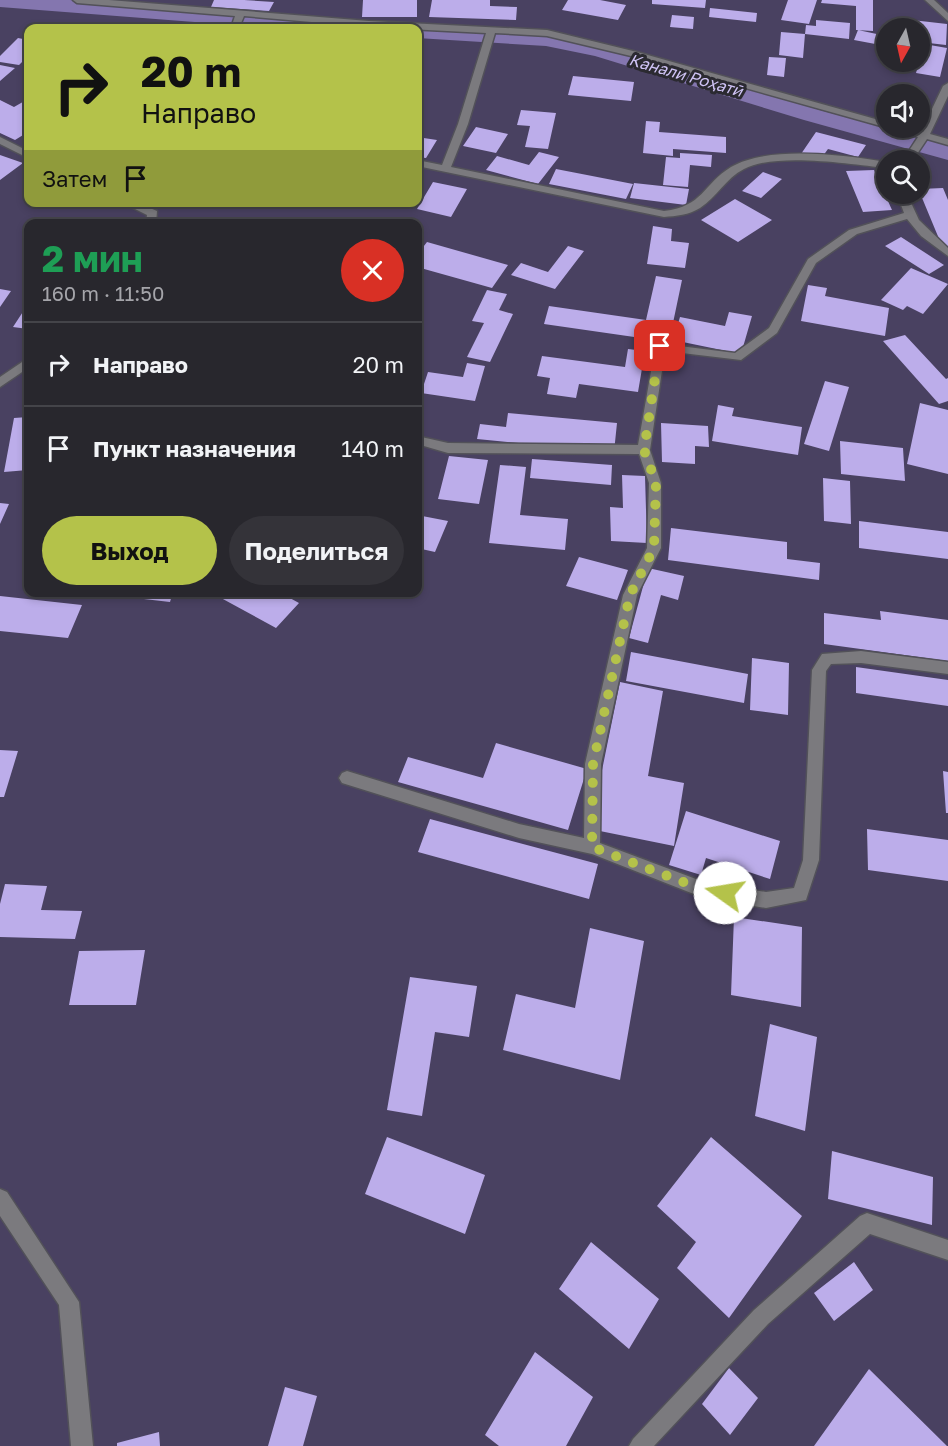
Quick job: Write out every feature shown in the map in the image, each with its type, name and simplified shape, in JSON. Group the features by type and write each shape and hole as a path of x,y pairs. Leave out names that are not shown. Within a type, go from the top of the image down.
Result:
{"street":[{"path":"77,0 238,22 369,24"},
{"path":"929,0 948,18"},
{"path":"422,29 489,35 557,35 876,122"},
{"path":"446,168 463,124 489,35"},
{"path":"930,122 948,86"},
{"path":"914,150 922,138 948,142"},
{"path":"0,140 24,153"},
{"path":"422,164 664,214 685,213 698,207 728,174 751,162 786,159 876,163"},
{"path":"905,204 919,231 948,253"},
{"path":"140,207 153,213 152,219"},
{"path":"592,847 593,764 630,595 654,548 656,483 644,450 660,346 737,357 773,330 812,261 853,232 909,215"},
{"path":"0,383 24,365"},
{"path":"422,441 448,448 644,450"},
{"path":"347,778 519,831 592,847 704,890 766,900 800,896 811,860 819,670 827,658 861,657 948,668"},
{"path":"0,1199 69,1302 82,1446"},
{"path":"640,1446 761,1317 867,1223 948,1250"}],"shaded area":[{"path":"0,0 948,0 948,1446 0,1446"}],"building":[{"path":"214,0 274,2 269,11 211,7"},
{"path":"363,0 417,0 417,17 362,17"},
{"path":"432,0 490,0 490,6 517,7 516,20 429,17"},
{"path":"568,0 600,0 626,5 618,20 562,10"},
{"path":"652,0 706,0 705,8 652,4"},
{"path":"788,0 817,0 809,24 781,20"},
{"path":"822,0 873,0 873,31 856,30 856,6 821,3"},
{"path":"710,8 757,13 756,22 709,17"},
{"path":"672,15 694,17 693,29 670,27"},
{"path":"816,20 850,23 849,39 805,34 806,25 816,26"},
{"path":"930,22 947,24 946,45 930,43"},
{"path":"858,30 876,34 876,44 854,40"},
{"path":"781,32 805,34 803,58 779,55"},
{"path":"18,38 24,39 24,60 19,65 0,62 0,56"},
{"path":"930,45 947,48 940,77 916,73 930,72"},
{"path":"769,57 786,58 784,77 767,75"},
{"path":"0,65 15,68 0,81"},
{"path":"573,76 634,82 631,101 568,95"},
{"path":"0,100 14,107 24,101 24,134 15,140 0,133"},
{"path":"521,110 556,113 548,149 525,147 530,126 517,125"},
{"path":"646,121 660,122 659,132 726,137 726,153 673,149 673,156 643,153"},
{"path":"476,127 508,134 496,153 463,146"},
{"path":"816,132 866,145 858,157 828,149 820,160 801,154"},
{"path":"422,138 437,140 426,158 422,158"},
{"path":"539,152 559,157 538,184 486,170 497,156 529,165"},
{"path":"680,153 712,155 711,167 690,165 688,187 663,185 666,157 680,158"},
{"path":"0,155 23,163 0,180"},
{"path":"556,169 633,184 626,199 549,184"},
{"path":"874,170 876,204 889,204 892,210 863,212 846,171"},
{"path":"763,172 782,179 761,198 742,191"},
{"path":"433,182 467,189 451,217 417,209 422,207 422,201"},
{"path":"634,183 689,189 686,205 630,198"},
{"path":"943,188 948,200 948,246 942,246 925,204 930,204 930,189"},
{"path":"735,199 772,220 738,242 701,220"},
{"path":"653,226 672,229 671,241 689,243 685,268 647,264"},
{"path":"901,237 944,265 929,274 885,246"},
{"path":"427,242 508,265 492,288 422,268 422,248"},
{"path":"568,246 584,251 555,289 511,275 521,263 548,272"},
{"path":"911,268 948,284 923,314 907,306 903,310 881,300"},
{"path":"656,276 682,280 669,342 544,324 549,306 646,320"},
{"path":"808,285 827,288 825,296 889,308 885,336 801,321"},
{"path":"0,289 11,291 0,307"},
{"path":"487,290 507,294 499,310 513,314 490,362 467,357 484,323 472,321"},
{"path":"24,310 24,328 13,327"},
{"path":"729,312 752,316 741,354 673,340 680,317 725,326"},
{"path":"905,335 946,379 948,378 948,401 939,404 883,341"},
{"path":"628,349 645,351 638,392 579,384 576,398 547,394 550,378 537,376 542,356 625,367"},
{"path":"467,363 485,366 475,401 422,393 428,372 463,377"},
{"path":"825,381 849,387 829,451 804,444"},
{"path":"920,403 948,410 948,474 907,464"},
{"path":"718,405 734,408 732,416 802,427 798,455 712,441"},
{"path":"508,413 617,423 614,452 477,439 480,424 506,427"},
{"path":"24,417 24,470 4,472 14,418"},
{"path":"661,423 708,426 709,447 695,446 695,464 662,462"},
{"path":"840,441 903,448 905,481 841,474"},
{"path":"449,456 488,460 479,504 438,499"},
{"path":"532,459 612,465 611,485 530,478"},
{"path":"500,465 526,467 520,515 568,519 565,550 489,543"},
{"path":"622,475 645,476 647,543 611,541 610,507 623,508"},
{"path":"823,478 850,481 851,524 824,521"},
{"path":"0,503 9,504 0,524"},
{"path":"422,516 448,521 435,552 422,549"},
{"path":"859,521 948,532 948,559 859,548"},
{"path":"671,528 787,542 787,559 820,563 819,580 668,560"},
{"path":"579,557 628,570 617,600 566,586"},
{"path":"648,568 684,576 678,600 661,595 648,643 629,638"},
{"path":"0,596 82,605 68,638 0,631"},
{"path":"126,597 172,597 170,602"},
{"path":"219,597 288,597 299,603 276,628"},
{"path":"880,611 948,620 948,661 824,644 824,613 881,620"},
{"path":"631,652 748,674 744,703 626,681"},
{"path":"752,658 789,663 788,715 750,710"},
{"path":"856,667 948,680 948,706 856,693"},
{"path":"620,682 663,691 648,776 684,783 674,846 590,829"},
{"path":"496,743 587,769 568,830 398,782 408,757 483,778"},
{"path":"0,750 18,751 4,797 0,797"},
{"path":"943,771 948,772 948,813 946,813"},
{"path":"686,811 780,841 770,879 706,858 701,875 669,865"},
{"path":"430,819 598,864 589,899 418,852"},
{"path":"867,829 948,840 948,881 868,870"},
{"path":"5,884 47,886 41,910 82,911 75,939 0,937 0,904"},
{"path":"734,917 802,927 801,1007 731,995"},
{"path":"590,928 644,941 620,1080 503,1050 516,994 575,1008"},
{"path":"145,950 136,1005 69,1005 79,951"},
{"path":"410,977 477,986 469,1037 435,1032 422,1116 387,1110"},
{"path":"770,1024 817,1037 805,1131 755,1116"},
{"path":"387,1137 485,1175 465,1234 365,1194"},
{"path":"711,1137 802,1216 729,1318 677,1268 696,1242 657,1206"},
{"path":"832,1151 933,1177 932,1225 828,1199"},
{"path":"591,1242 659,1299 629,1349 559,1289"},
{"path":"854,1262 873,1290 834,1321 814,1293"},
{"path":"535,1352 593,1397 566,1446 499,1446 485,1435"},
{"path":"729,1368 758,1398 730,1435 702,1404"},
{"path":"869,1369 947,1446 814,1446"},
{"path":"285,1387 317,1396 303,1446 268,1446"},
{"path":"159,1432 160,1446 117,1446 117,1443"}],"waterway":[{"name":"Канали Роҳатӣ","path":"0,1 298,24"},
{"name":"Канали Роҳатӣ","path":"422,31 546,39 600,50 812,115 948,153"}],"route":[{"path":"660,346 644,450 656,483 654,548 630,595 593,764 592,847 704,890 725,893"}]}
